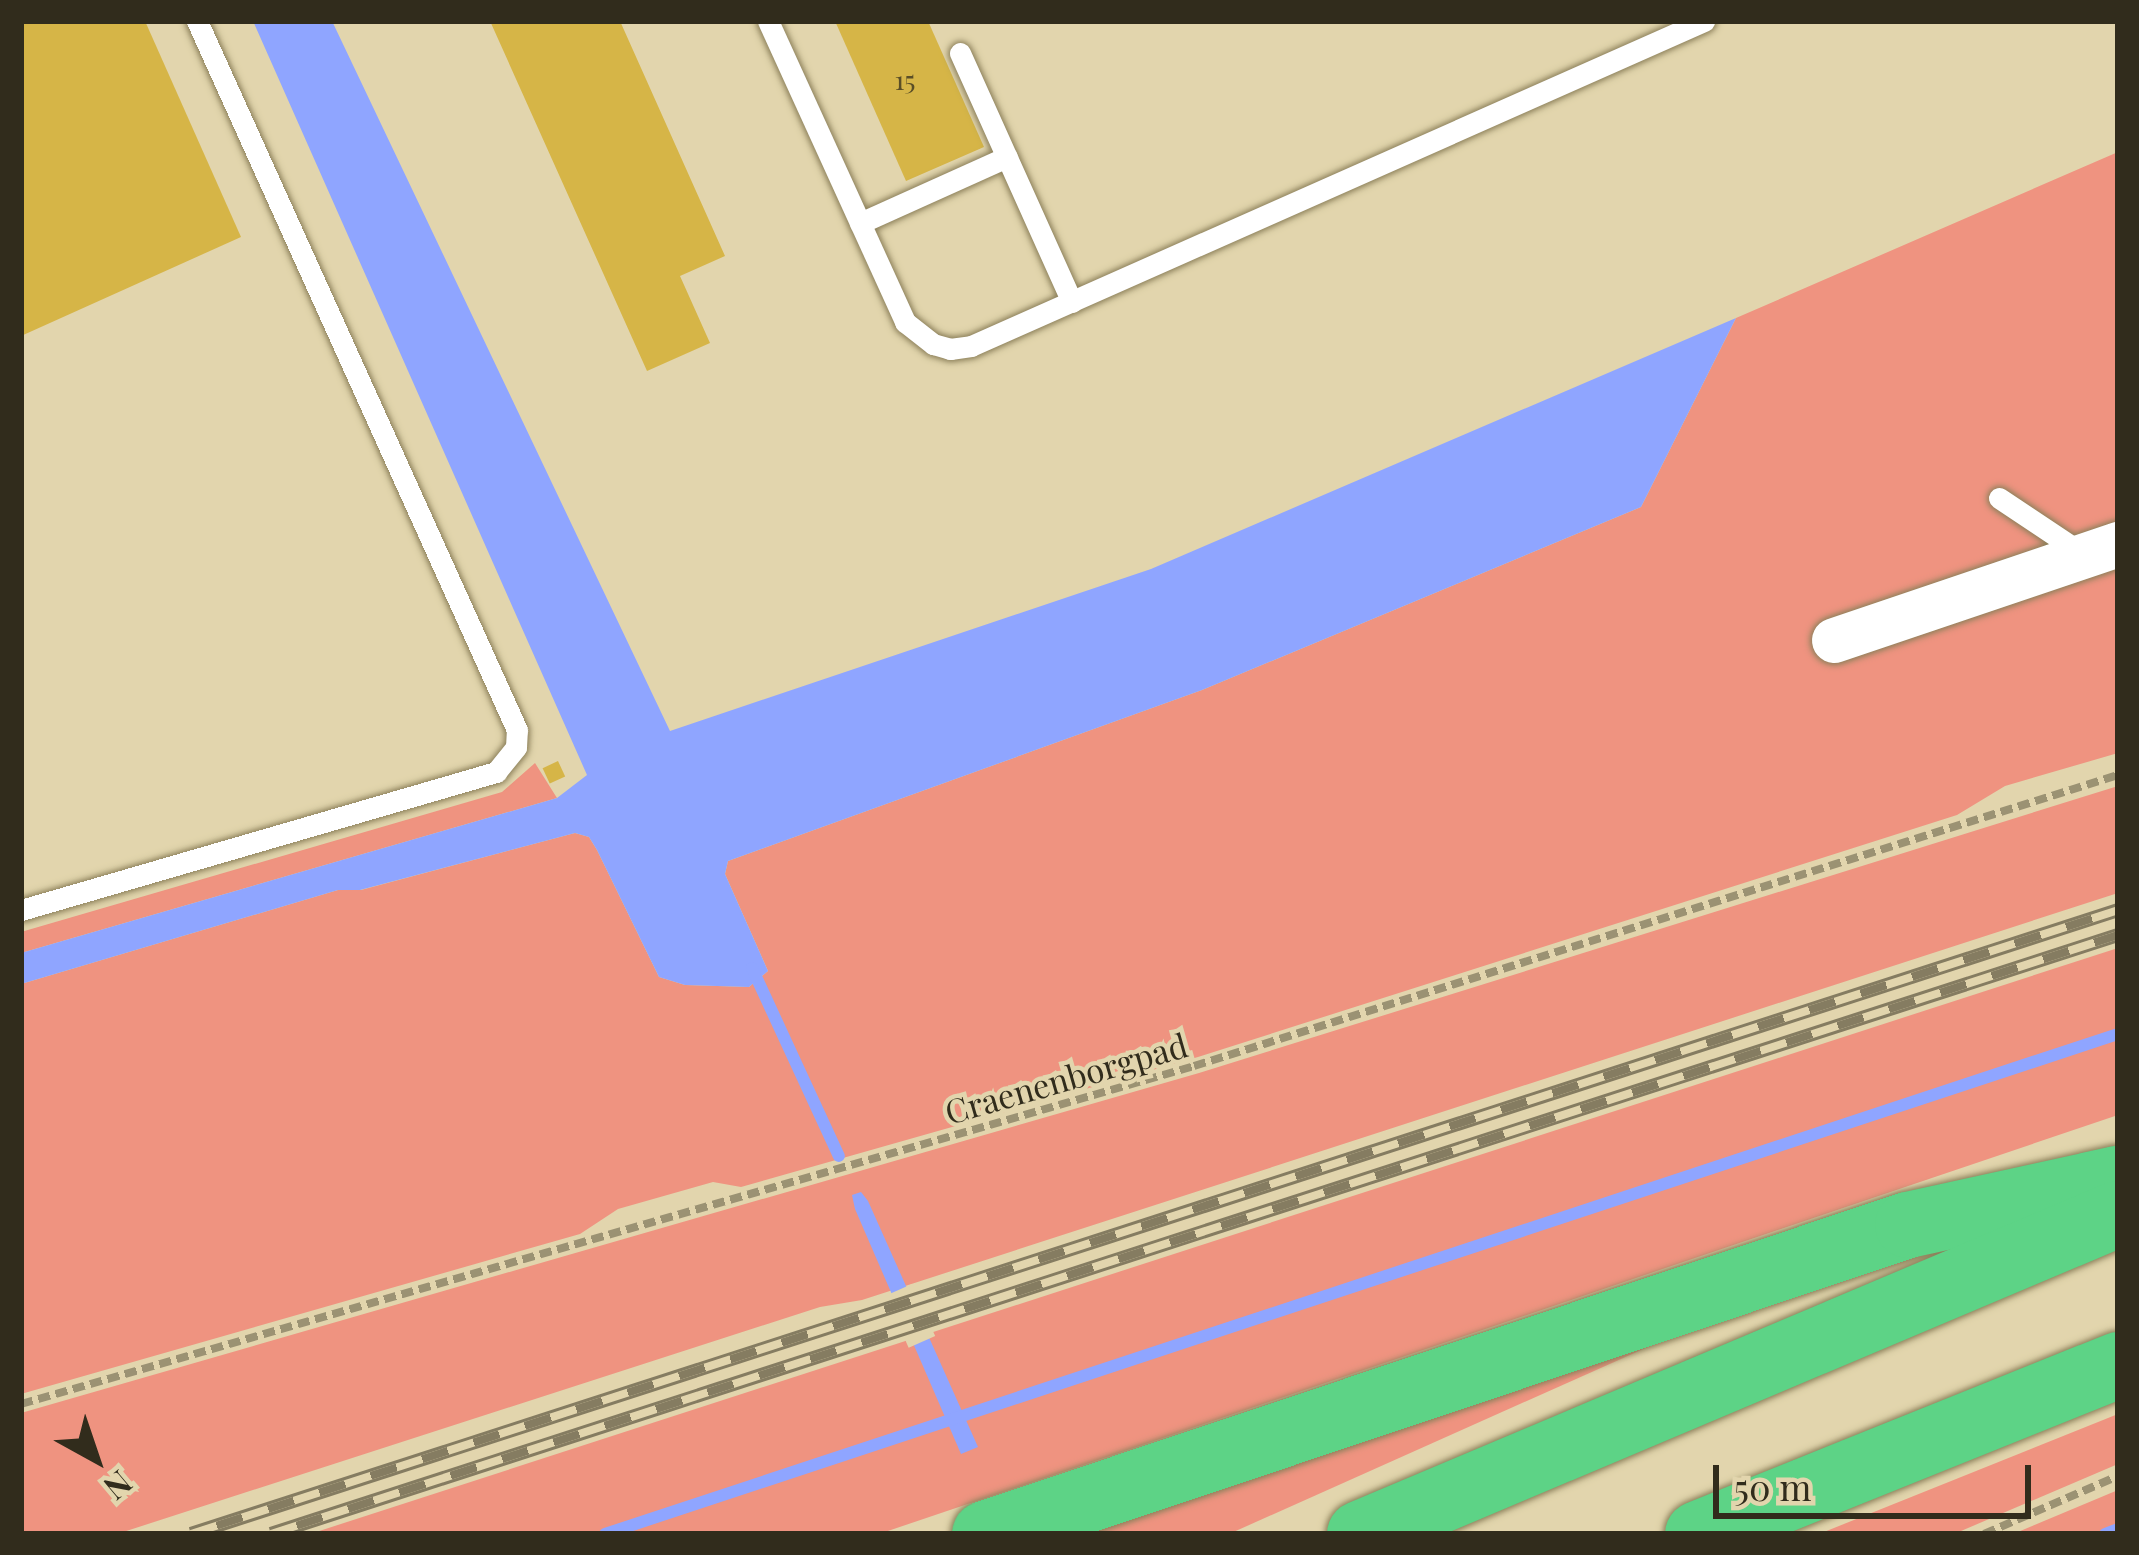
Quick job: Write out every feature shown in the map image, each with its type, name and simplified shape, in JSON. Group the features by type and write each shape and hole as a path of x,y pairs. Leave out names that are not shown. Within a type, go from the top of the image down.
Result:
{"highway":[{"path":"985,1534 1908,1225 2118,1179"},
{"path":"1360,1534 2118,1214"},
{"path":"1698,1534 2118,1365"}],"street":[{"path":"1834,640 2101,549"}],"lane":[{"path":"21,910 496,772 517,746 518,730 197,21"},
{"path":"768,21 905,322 933,344 971,346 1705,21"},
{"path":"960,53 1072,302"},
{"path":"860,223 1007,157"},
{"path":"1999,498 2101,549"}],"path":[{"name":"Craenenborgpad","path":"21,1405 1194,1066 2118,775"},
{"path":"1984,1534 2118,1476"}],"shaded area":[{"path":"2118,152 2118,753 2005,786 1957,815 1198,1057 741,1187 713,1182 618,1209 580,1234 21,1394 21,984 338,890 361,890 575,833 589,837 597,850 659,977 685,985 749,987 768,971 725,874 728,861 1202,690 1641,507 1736,318"},
{"path":"535,763 557,798 21,953 21,932 502,792"},
{"path":"2118,786 2118,893 862,1300 820,1307 117,1534 21,1534 21,1413 1199,1073"},
{"path":"2118,948 2118,1115 879,1534 310,1534"},
{"path":"1782,1287 1229,1534 1026,1534"},
{"path":"2118,1414 2118,1464 1954,1534 1819,1534"},
{"path":"2118,1490 2118,1534 2013,1534"}],"water":[{"path":"253,21 332,21 670,731 1151,569 1736,318 1641,507 1202,690 728,861 725,874 768,971 749,987 685,985 659,977 597,850 589,837 575,833 360,890 338,890 21,984 21,953 557,798 587,775"},
{"path":"861,1192 978,1447 961,1454 855,1209 852,1195"}],"pier":[{"path":"912,1284 935,1336 909,1348 886,1296"}],"building":[{"path":"21,21 145,21 241,237 21,336"},
{"path":"490,21 620,21 725,256 680,276 710,343 647,371"},
{"path":"835,21 928,21 984,147 906,181"},
{"path":"558,761 565,776 550,784 543,768"}],"waterway":[{"path":"752,968 839,1156"},
{"path":"605,1534 2118,1034"},
{"path":"2105,1534 2118,1529"}],"railway":[{"path":"191,1534 2118,910"},
{"path":"271,1534 2118,935"}]}
